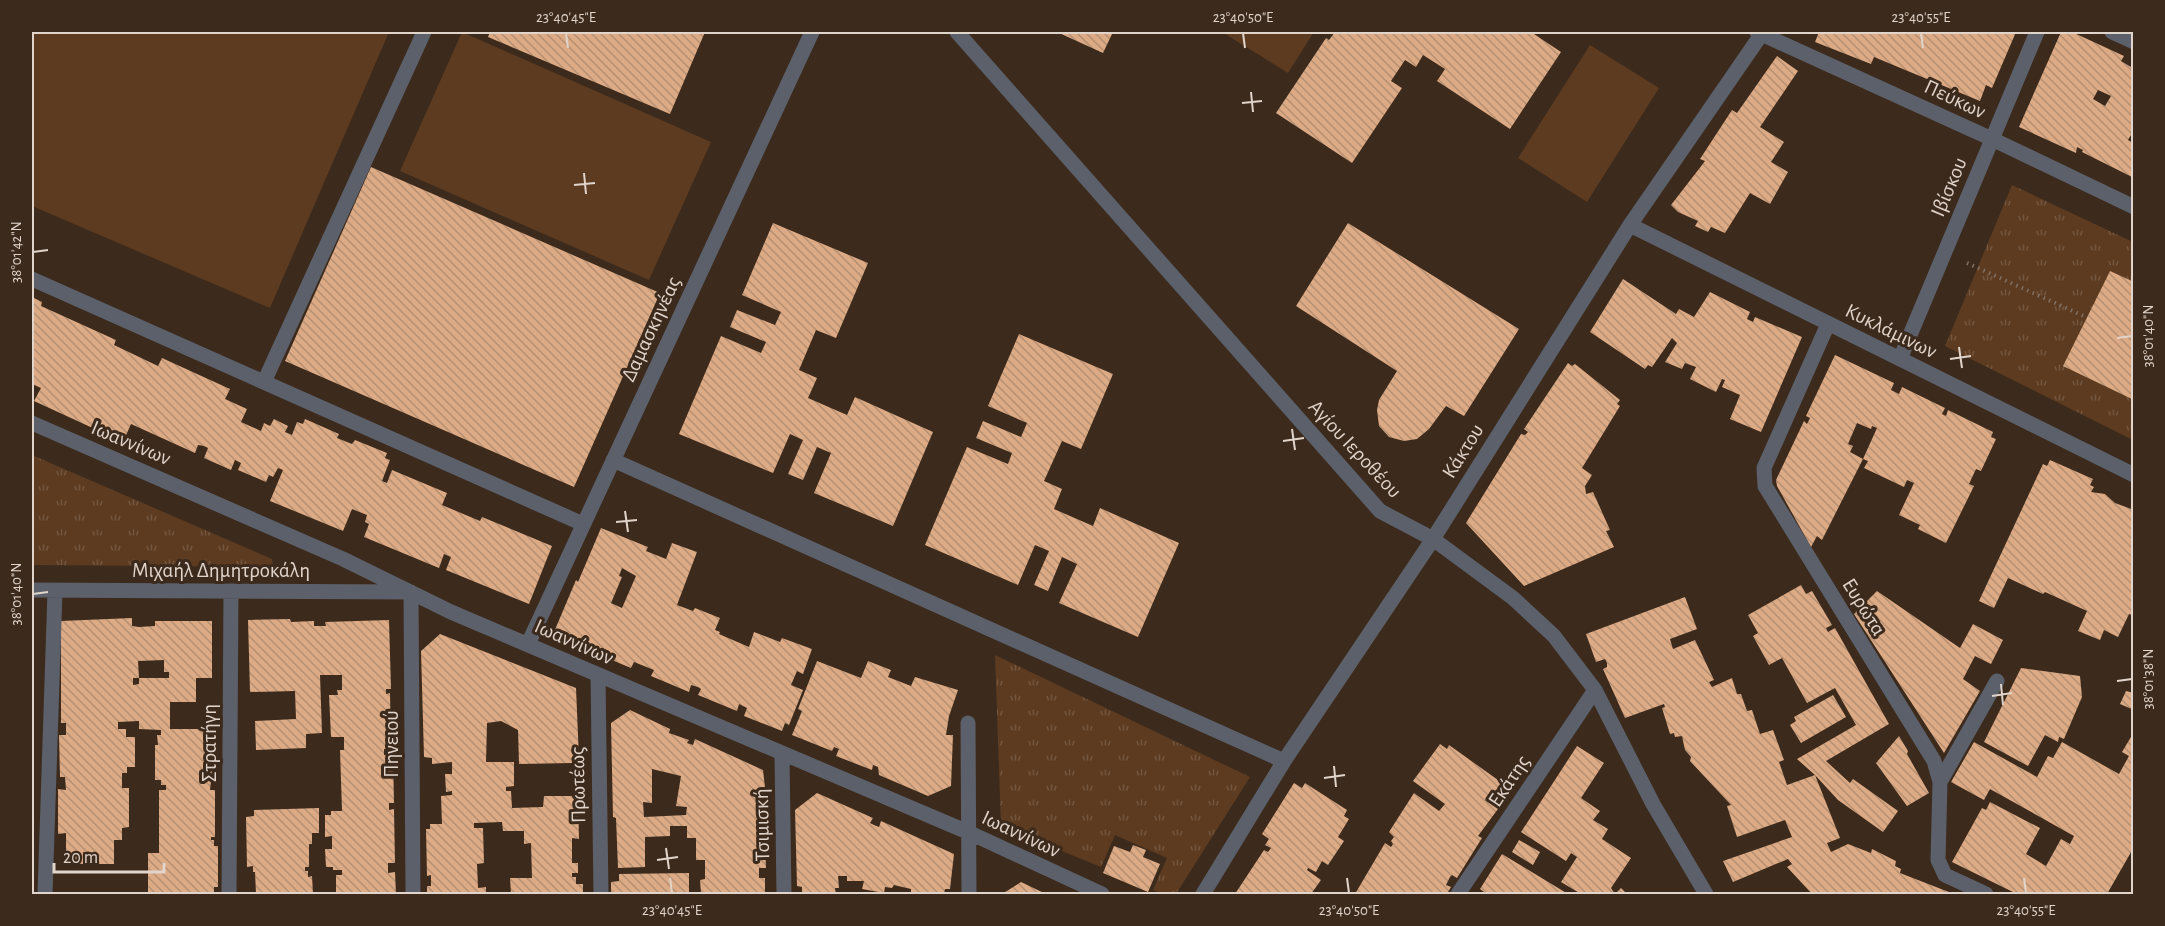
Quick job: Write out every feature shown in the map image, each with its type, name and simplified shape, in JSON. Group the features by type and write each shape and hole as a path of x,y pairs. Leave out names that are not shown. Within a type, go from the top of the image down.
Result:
{"street":[{"path":"264,382 424,32"},
{"name":"Δαμασκηνέας","path":"528,644 812,32"},
{"name":"Αγίου Ιεροθέου","path":"957,32 1380,511 1433,539 1521,605 1554,636 1595,690 1653,804 1706,894"},
{"name":"Κάκτου","path":"1203,894 1284,761 1433,539 1630,225 1761,32"},
{"name":"Πεύκων","path":"1761,32 2133,207"},
{"name":"Ιβίσκου","path":"1900,359 2037,32"},
{"path":"2112,32 2133,42"},
{"name":"Κυκλάμινων","path":"1630,225 2133,475"},
{"path":"32,279 583,524"},
{"name":"Ευρώτα","path":"1828,324 1764,468 1765,486 1934,761 1940,782 1938,860 1945,875 1986,894"},
{"name":"Ιωαννίνων","path":"32,423 343,559 411,592 598,675 970,833 1102,894"},
{"path":"614,460 1284,761"},
{"name":"Μιχαήλ Δημητροκάλη","path":"32,591 411,592"},
{"path":"45,894 55,591"},
{"name":"Στρατήγη","path":"230,894 231,591"},
{"name":"Πηνειού","path":"411,592 413,894"},
{"name":"Πρωτέως","path":"598,675 600,894"},
{"path":"1940,782 1997,681"},
{"name":"Εκάτης","path":"1458,894 1595,690"},
{"path":"968,723 969,894"},
{"name":"Τσιμισκή","path":"782,755 784,894"}],"path":[{"path":"1944,253 2086,317"}],"green space":[{"path":"32,32 389,32 270,308 32,206"},
{"path":"462,32 711,142 649,280 400,171"},
{"path":"1222,32 1314,32 1288,73"},
{"path":"1590,45 1659,88 1587,202 1518,158"},
{"path":"2012,185 2133,242 2133,440 1945,346"},
{"path":"32,455 272,559 273,567 32,565"},
{"path":"995,655 1250,777 1176,894 1164,894 1153,890 1167,858 1115,835 1101,867 1001,826"}],"building":[{"path":"490,32 705,32 670,114 488,37"},
{"path":"1057,32 1113,32 1103,53"},
{"path":"1335,32 1531,32 1561,52 1510,129 1437,81 1445,69 1423,55 1416,67 1405,60 1391,81 1402,88 1352,163 1276,113 1326,38 1329,40"},
{"path":"1819,32 2016,32 1992,88 1986,85 1980,101 1874,57 1871,64 1815,42"},
{"path":"2061,32 2072,32 2124,56 2121,61 2131,67 2134,63 2134,130 2128,140 2134,143 2134,178 2082,152 2083,150 2077,147 2076,153 2019,127","holes":["2098,90 2111,96 2105,106 2093,99"]},
{"path":"1777,56 1798,71 1760,127 1784,142 1771,162 1788,172 1770,204 1750,193 1725,233 1711,227 1708,232 1695,226 1698,221 1678,212 1671,205 1705,161 1700,159 1732,110 1737,113"},
{"path":"371,167 660,293 574,487 285,361"},
{"path":"773,223 868,263 836,338 816,330 799,370 817,378 808,398 847,415 855,397 933,432 893,526 814,493 831,453 817,447 803,480 788,474 803,440 790,434 773,473 679,434 721,336 761,353 766,342 730,327 737,310 775,325 781,312 742,295"},
{"path":"1348,223 1519,329 1464,416 1446,406 1429,429 1417,439 1404,441 1389,437 1379,426 1377,410 1379,400 1397,371 1296,306"},
{"path":"2110,271 2134,282 2134,400 2063,366"},
{"path":"1623,279 1676,314 1679,309 1694,317 1710,292 1750,312 1747,319 1753,322 1755,317 1802,337 1761,432 1730,419 1740,395 1722,387 1725,380 1722,379 1716,392 1690,379 1696,367 1685,363 1682,369 1665,362 1677,343 1672,338 1652,367 1648,365 1645,369 1590,332"},
{"path":"32,297 42,302 41,306 116,340 114,345 158,366 162,358 230,389 225,399 247,409 241,422 261,431 264,423 270,426 274,419 288,426 285,432 292,435 297,422 303,424 305,419 339,434 337,438 352,444 355,440 387,453 385,458 390,460 382,481 387,483 392,470 447,493 442,505 480,521 482,517 552,546 529,604 446,570 451,557 444,554 439,568 364,537 369,524 365,522 367,515 352,509 343,531 270,501 283,470 278,468 273,477 269,475 266,482 238,470 241,463 235,460 231,470 204,458 208,448 204,446 198,445 195,453 131,424 123,442 34,401 41,388 32,384"},
{"path":"1019,334 1113,374 1081,449 1062,441 1044,481 1062,489 1054,509 1093,526 1100,508 1179,543 1138,637 1059,603 1077,564 1062,557 1048,591 1034,585 1049,551 1035,545 1018,585 925,545 967,447 1008,464 1012,453 976,438 983,421 1021,437 1027,423 988,406"},
{"path":"1835,355 1894,383 1891,390 1899,394 1902,387 1945,408 1942,414 1946,416 1948,410 1993,432 1991,437 1996,439 1981,471 1976,469 1969,484 1974,486 1946,543 1918,529 1920,525 1899,515 1914,483 1907,480 1904,487 1864,468 1868,461 1863,459 1822,540 1817,536 1811,547 1777,486 1776,480 1804,421 1807,424 1810,418 1806,416","holes":["1857,423 1871,429 1872,426 1877,428 1863,459 1850,452 1853,446 1848,444"]},
{"path":"1568,363 1572,366 1575,364 1620,400 1617,404 1620,406 1582,468 1592,475 1585,486 1586,494 1593,492 1610,530 1606,531 1614,547 1524,586 1466,523 1521,434 1525,435 1528,432 1524,429"},
{"path":"2050,460 2093,479 2090,485 2094,487 2091,492 2105,494 2115,503 2134,510 2134,612 2132,615 2129,614 2118,637 2104,630 2100,640 2078,631 2087,611 2008,578 1994,608 1979,601 2043,464 2047,466"},
{"path":"601,528 648,547 646,551 666,559 672,543 697,552 677,605 693,611 695,608 720,618 715,630 720,632 719,634 749,647 754,632 780,642 782,638 812,649 803,674 797,671 791,685 803,690 789,725 785,723 782,731 744,716 747,708 739,704 737,711 698,695 701,689 698,687 691,685 689,692 651,676 654,670 634,662 631,668 607,658 609,651 605,649 603,653 554,632 576,580 578,582","holes":["622,568 636,576 622,608 611,603 622,577 619,576"]},
{"path":"1801,585 1806,594 1812,591 1832,625 1826,628 1828,632 1835,628 1889,724 1826,761 1850,783 1853,779 1898,811 1883,832 1838,800 1797,759 1856,725 1835,688 1807,703 1782,658 1769,665 1753,636 1758,633 1748,615"},
{"path":"1877,591 1960,648 1973,624 2003,640 1991,664 1975,656 1963,679 1980,691 1944,753 1854,614"},
{"path":"1685,597 1697,629 1670,639 1673,649 1695,640 1714,680 1709,682 1712,687 1732,678 1737,694 1741,694 1747,711 1752,710 1760,734 1773,730 1784,760 1779,762 1787,785 1815,775 1840,838 1827,843 1831,852 1848,844 1871,853 1872,849 1896,861 1895,866 1901,869 1900,873 1954,894 1812,894 1787,867 1792,864 1788,859 1733,882 1723,861 1792,837 1785,820 1737,837 1727,806 1731,805 1690,761 1691,757 1685,750 1682,736 1675,737 1674,733 1670,734 1662,708 1665,707 1664,704 1625,718 1603,669 1607,667 1607,663 1605,659 1596,662 1586,634"},
{"path":"132,618 132,626 139,627 155,626 155,621 212,621 212,678 196,678 196,702 170,702 170,729 211,729 211,737 216,737 216,781 211,781 210,790 215,790 215,837 211,837 211,840 214,840 214,846 218,846 218,887 214,887 214,894 148,894 148,853 159,853 159,790 166,790 166,785 161,785 161,780 155,780 155,745 158,745 157,735 161,735 161,730 139,729 139,721 118,722 118,729 126,729 126,737 135,737 135,767 127,767 127,773 122,773 122,788 129,788 129,827 122,828 122,840 114,840 114,864 66,864 66,833 58,834 58,789 66,790 65,777 60,777 59,735 66,735 66,723 61,723 61,621","holes":["164,660 164,672 169,672 169,678 139,678 138,661","133,678 139,678 139,684 133,685"]},
{"path":"290,619 291,622 314,621 314,626 326,626 325,622 389,620 391,689 386,689 386,694 390,693 391,744 387,744 384,755 393,754 394,803 389,803 389,810 394,809 395,863 388,863 388,873 395,872 396,894 336,894 336,875 342,875 342,870 326,867 325,849 332,849 332,836 325,837 325,815 331,815 331,811 342,811 340,750 344,750 344,737 331,737 329,695 338,695 337,690 342,690 342,675 320,675 322,733 306,734 306,748 256,750 255,721 296,719 295,691 250,692 248,620"},
{"path":"440,634 576,688 579,759 572,759 572,763 519,764 518,730 501,721 487,723 486,762 514,762 514,786 506,787 506,791 511,791 512,808 543,807 544,796 578,796 579,839 572,838 572,863 578,863 578,873 572,873 572,877 576,877 576,884 583,884 583,894 511,894 510,878 532,878 531,843 524,844 524,831 503,831 502,822 474,823 474,828 483,828 484,863 477,864 478,888 486,887 486,894 427,894 427,886 431,886 431,875 427,876 426,829 430,829 430,824 442,824 441,796 452,795 452,791 446,792 445,774 452,774 452,762 432,764 432,758 424,757 421,651"},
{"path":"817,661 861,678 868,661 891,670 888,677 911,686 915,677 958,690 949,716 946,735 953,735 951,786 928,796 879,775 878,767 873,765 872,770 836,756 839,749 834,747 832,751 792,735 802,711 798,709"},
{"path":"2021,668 2080,676 2082,697 2064,739 2059,737 2058,742 2045,735 2028,766 1984,742"},
{"path":"2126,691 2134,693 2134,710 2120,704"},
{"path":"1833,695 1846,717 1801,743 1790,725 1796,721 1794,717"},
{"path":"630,710 670,729 669,733 689,740 687,743 693,745 695,739 763,770 767,805 759,812 764,812 766,868 759,868 759,878 765,878 765,894 701,894 700,880 705,879 705,860 696,860 696,838 687,838 687,826 670,826 670,836 645,837 645,867 618,868 616,818 613,817 611,723","holes":["652,769 681,776 676,806 687,807 686,815 644,817 643,802 652,803"]},
{"path":"2134,732 2134,847 2107,894 2017,894 1952,862 1982,808 1986,810 1990,802 2040,828 2026,854 2046,866 2061,839 2070,844 2074,836 1990,789 1984,800 1951,782 1974,742 2037,777 2048,756 2053,758 2062,742 2119,774 2129,756 2122,752"},
{"path":"1899,736 1929,793 1907,806 1876,763"},
{"path":"1440,744 1447,749 1449,745 1512,790 1478,836 1482,838 1457,878 1452,875 1450,877 1446,885 1451,887 1447,894 1355,894 1385,843 1391,847 1393,844 1391,841 1394,837 1389,832 1414,793 1439,811 1445,804 1413,781"},
{"path":"1577,746 1604,763 1581,798 1600,811 1593,820 1608,829 1602,839 1631,858 1611,888 1615,894 1581,894 1561,882 1577,857 1571,853 1566,861 1521,832"},
{"path":"1294,783 1302,788 1305,783 1347,810 1344,816 1349,819 1338,837 1344,841 1328,865 1322,861 1316,872 1308,868 1307,870 1321,880 1311,894 1235,894 1264,850 1268,852 1271,848 1265,845 1269,839 1262,834"},
{"path":"817,793 873,818 870,823 874,825 879,827 881,821 954,854 950,889 945,889 944,894 911,894 911,889 894,885 892,888 885,887 884,893 862,889 864,881 847,881 847,876 838,876 839,888 835,888 836,894 802,894 802,887 797,886 795,810"},
{"path":"319,808 319,833 312,833 312,844 309,844 309,867 305,867 308,877 312,876 313,894 256,894 253,866 247,867 246,817 254,816 254,810"},
{"path":"1519,840 1540,852 1533,865 1512,852"},
{"path":"1133,845 1146,850 1143,857 1160,864 1148,892 1103,873 1114,846 1130,852"},
{"path":"1502,854 1568,894 1483,894 1484,892 1480,889"},
{"path":"689,873 689,894 611,894 611,882 619,881 619,874"},
{"path":"1021,882 1046,894 1002,894"},
{"path":"1621,888 1627,894 1615,894"},
{"path":"82,892 139,892 139,894 82,894"}]}
